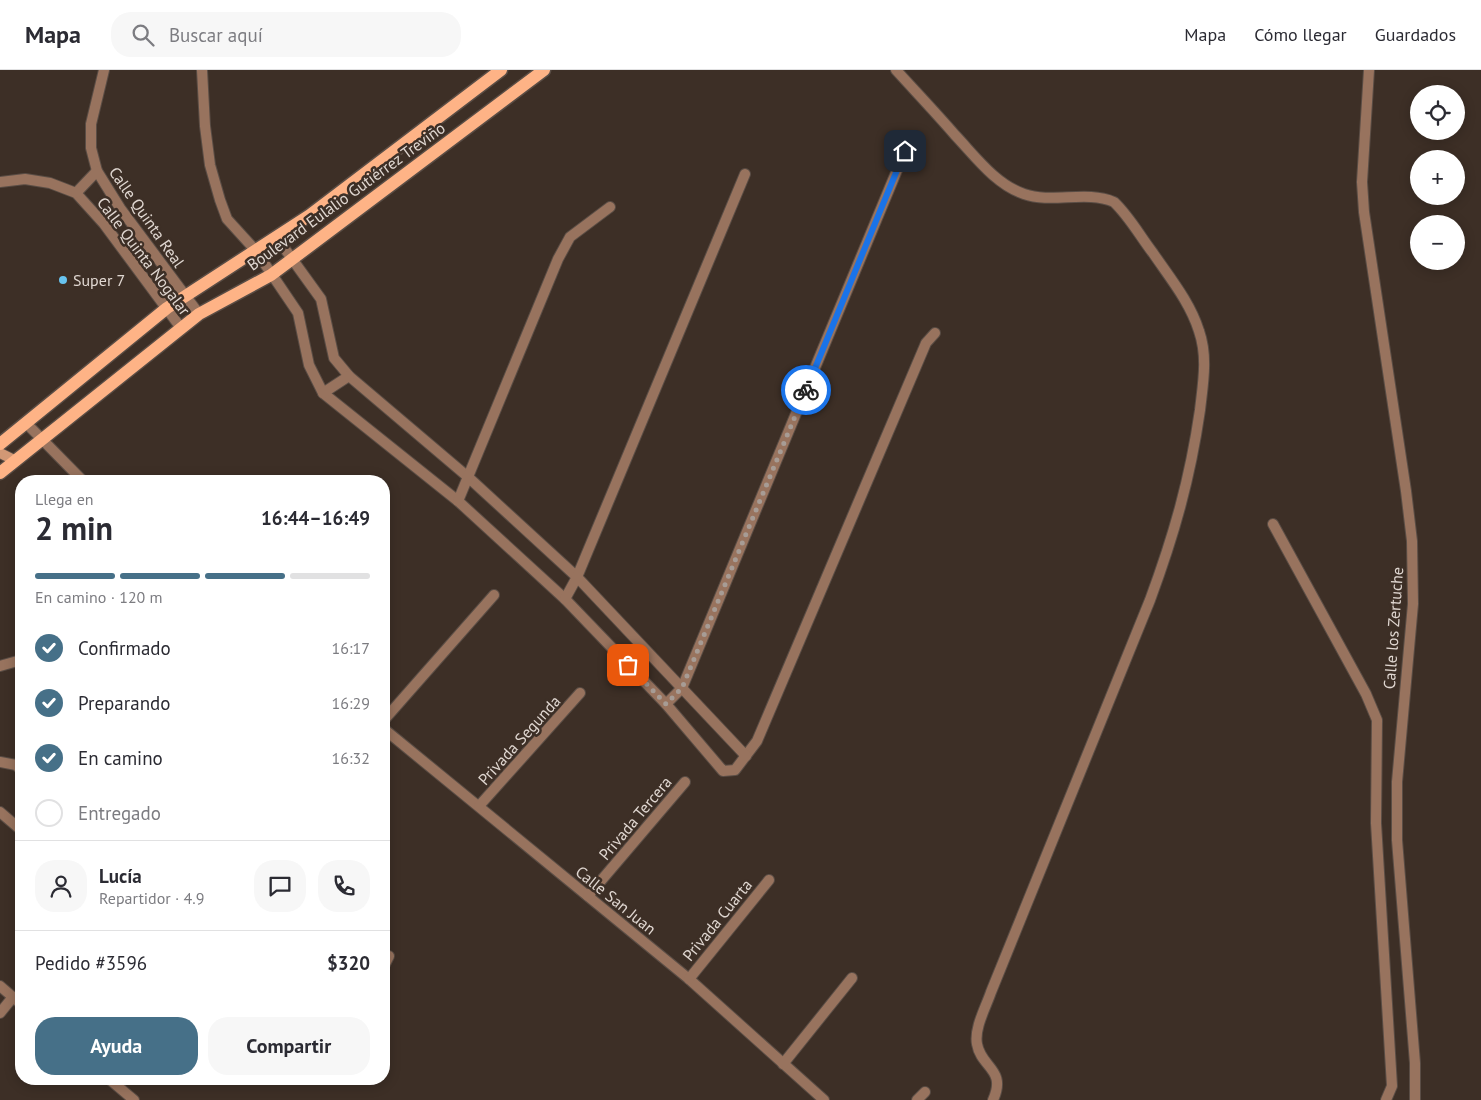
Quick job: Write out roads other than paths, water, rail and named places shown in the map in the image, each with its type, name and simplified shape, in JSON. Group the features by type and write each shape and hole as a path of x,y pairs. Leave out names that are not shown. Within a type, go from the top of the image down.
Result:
{"main road":[{"name":"Boulevard Eulalio Gutiérrez Treviño","path":"0,444 184,295 277,238 310,215 501,70"},
{"name":"Boulevard Eulalio Gutiérrez Treviño","path":"0,472 199,314 271,275 544,70"}],"street":[{"name":"Calle Quinta Real","path":"104,70 91,124 91,148 97,172 120,208 199,314"},
{"path":"202,70 204,126 214,183 228,219 256,251 298,313 309,365 323,393 458,501 564,599 666,704 722,771 735,770 757,741 926,343 935,334"},
{"path":"896,70 985,167 1008,187 1024,194 1040,197 1093,197 1114,202 1185,299 1200,333 1204,353 1204,373 1196,439 1186,489 1172,540 1150,600 991,992 978,1030 978,1049 996,1073 998,1083 993,1100"},
{"name":"Calle los Zertuche","path":"1369,70 1362,182 1364,212 1406,491 1414,575 1397,792 1398,840 1415,1063 1415,1100"},
{"path":"666,704 682,688 905,151"},
{"path":"76,193 97,172"},
{"path":"564,599 577,577 745,174"},
{"name":"Calle Quinta Nogalar","path":"0,182 25,179 50,182 76,193 104,224 181,328"},
{"path":"458,501 558,259 570,237 610,207"},
{"path":"277,238 321,299 334,358 349,376 468,477 577,577 746,756"},
{"path":"323,393 349,376"},
{"path":"26,422 77,475"},
{"path":"0,453 14,460"},
{"path":"1273,524 1366,694 1377,720 1376,824 1392,1086 1386,1100"},
{"path":"390,713 494,595"},
{"path":"0,666 15,662"},
{"name":"Privada Segunda","path":"479,806 580,693"},
{"name":"Calle San Juan","path":"390,735 689,979 824,1100"},
{"path":"0,762 15,765"},
{"name":"Privada Tercera","path":"588,896 685,782"},
{"path":"0,812 15,825"},
{"name":"Privada Cuarta","path":"689,979 769,880"},
{"path":"783,1064 852,978"},
{"path":"0,986 13,997 0,1012"},
{"path":"116,1085 134,1100"},
{"path":"917,1100 925,1092"}],"place":[{"name":"Super 7","path":"63,280"}]}
